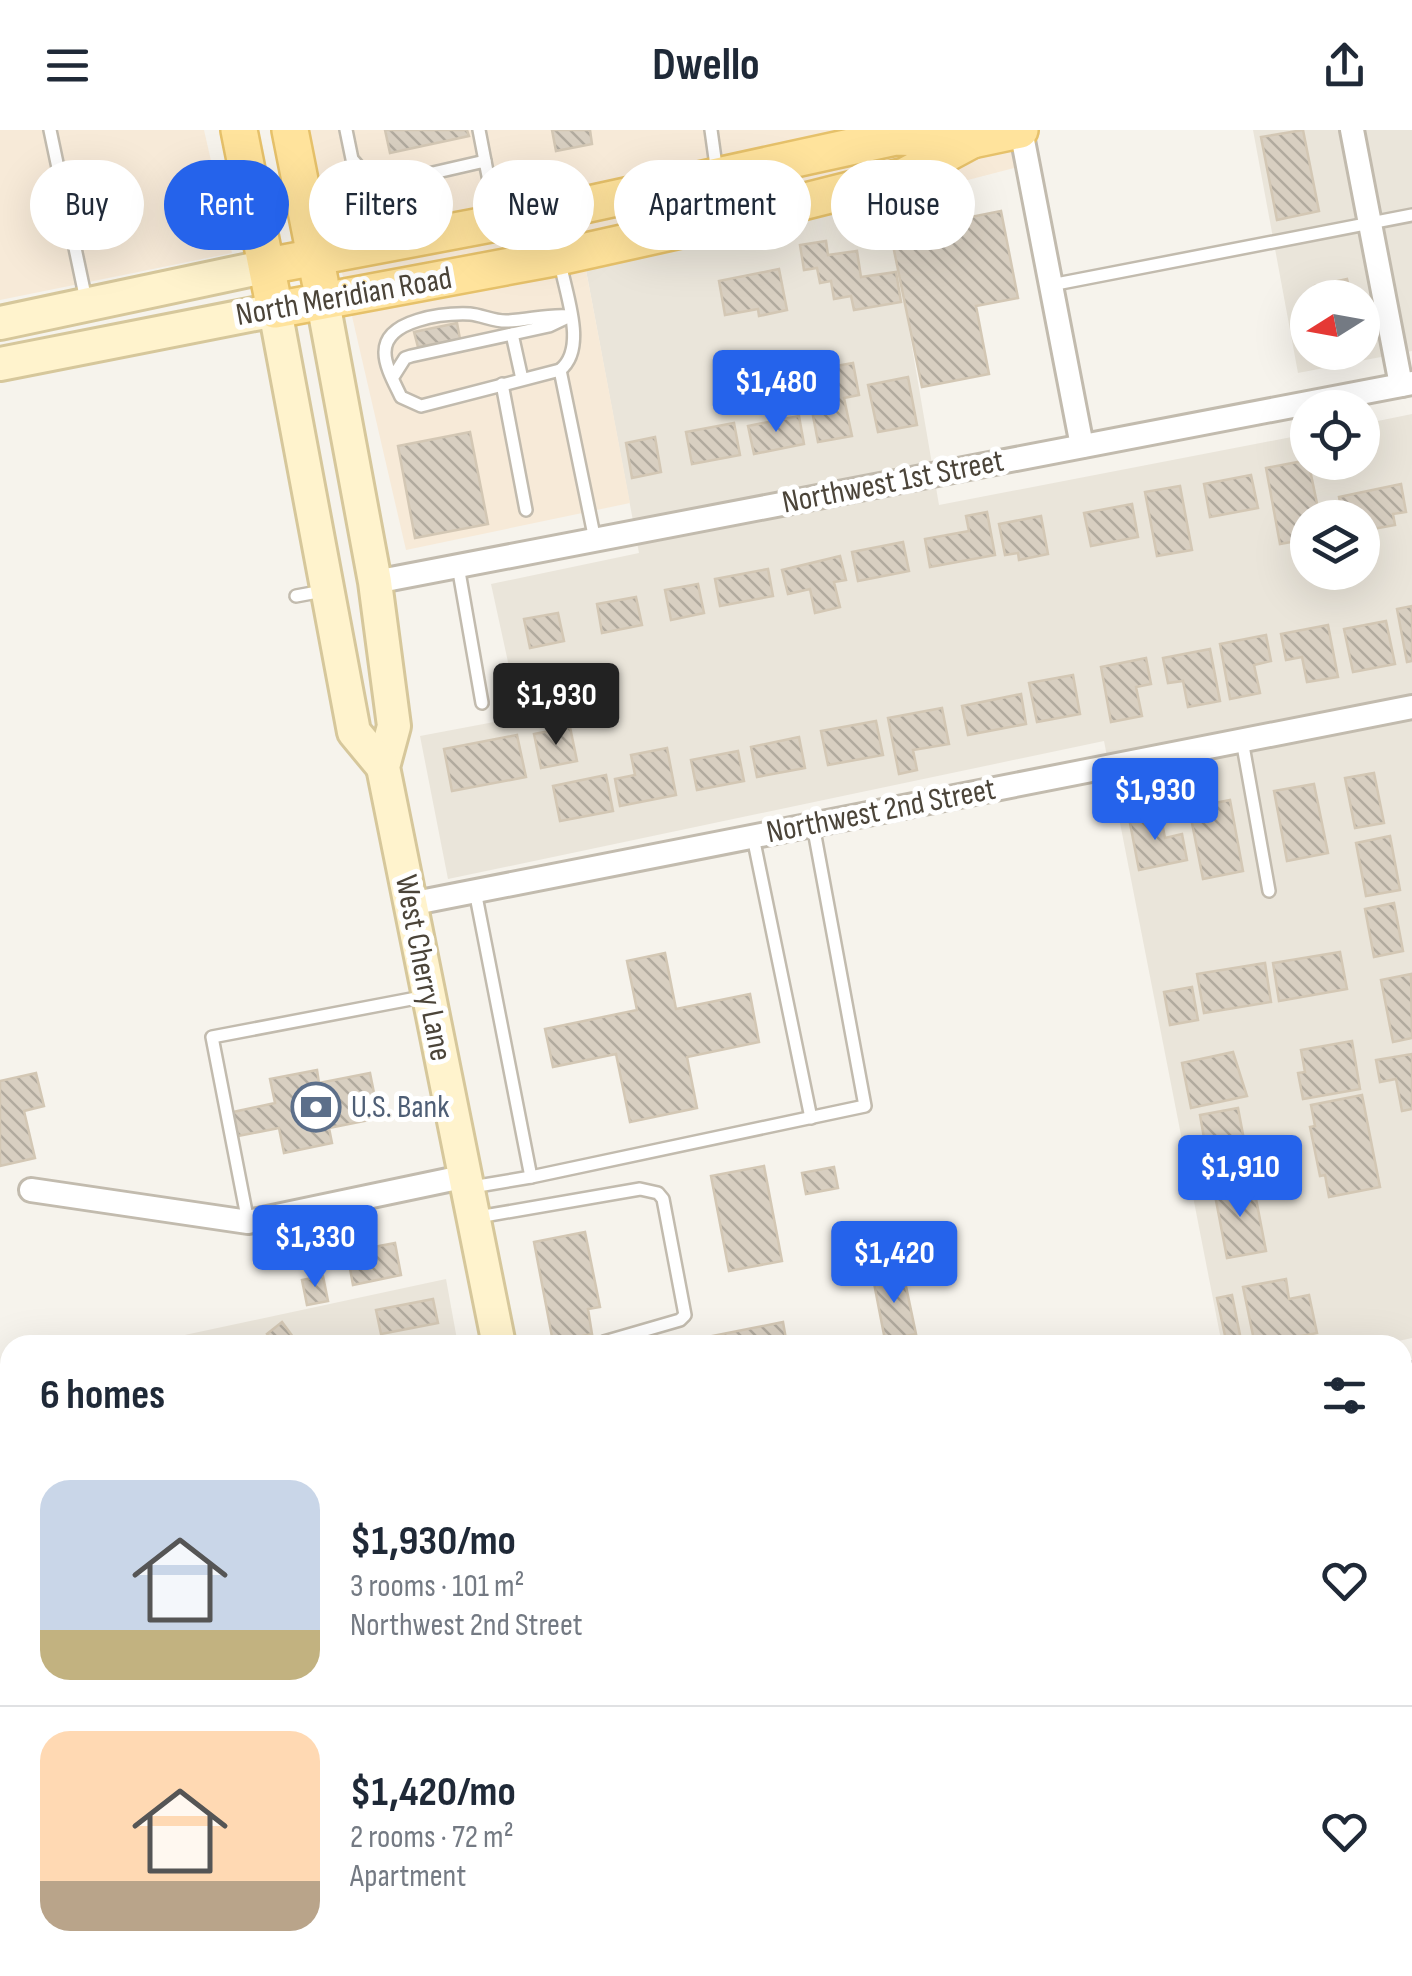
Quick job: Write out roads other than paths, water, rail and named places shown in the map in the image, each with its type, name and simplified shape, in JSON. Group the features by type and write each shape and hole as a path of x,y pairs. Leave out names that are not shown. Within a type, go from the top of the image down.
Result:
{"main road":[{"name":"West Cherry Lane","path":"239,130 276,310 311,593 354,732 382,767 497,1335"},
{"path":"290,130 324,302"},
{"name":"North Meridian Road","path":"779,160 864,136 972,140 1020,130"},
{"name":"North Meridian Road","path":"0,364 733,219 905,176 972,140"},
{"name":"North Meridian Road","path":"0,323 268,266 473,229"},
{"name":"West Cherry Lane","path":"324,302 375,582 394,726 382,767"}],"street":[{"path":"1020,130 1082,446"},
{"path":"1352,130 1406,384"},
{"name":"Northwest 1st Street","path":"375,582 1406,384"},
{"name":"Northwest 2nd Street","path":"410,904 1242,740 1411,714"},
{"path":"32,1190 248,1222 471,1194"}],"lane":[{"path":"50,130 87,304"},
{"path":"346,130 352,160 371,181 412,178 473,164"},
{"path":"478,130 485,160"},
{"path":"711,130 715,160"},
{"path":"1051,285 1412,215"},
{"path":"559,256 570,316 575,346 571,362 560,370 421,406 400,397 385,354 386,345 399,328 409,324 471,314 506,322 546,314 570,316"},
{"path":"393,377 405,358 549,326 570,316"},
{"path":"512,334 522,379"},
{"path":"560,370 594,540"},
{"path":"502,384 526,510"},
{"path":"458,566 482,704"},
{"path":"1242,740 1269,892"},
{"path":"471,1194 531,1177 865,1106 813,825"},
{"path":"752,836 812,1118"},
{"path":"475,891 531,1177"},
{"path":"248,1222 212,1038 427,996"},
{"path":"471,1194 651,1188 658,1193 667,1217 685,1316 632,1335"}],"place":[{"name":"U.S. Bank","path":"316,1107"}]}
